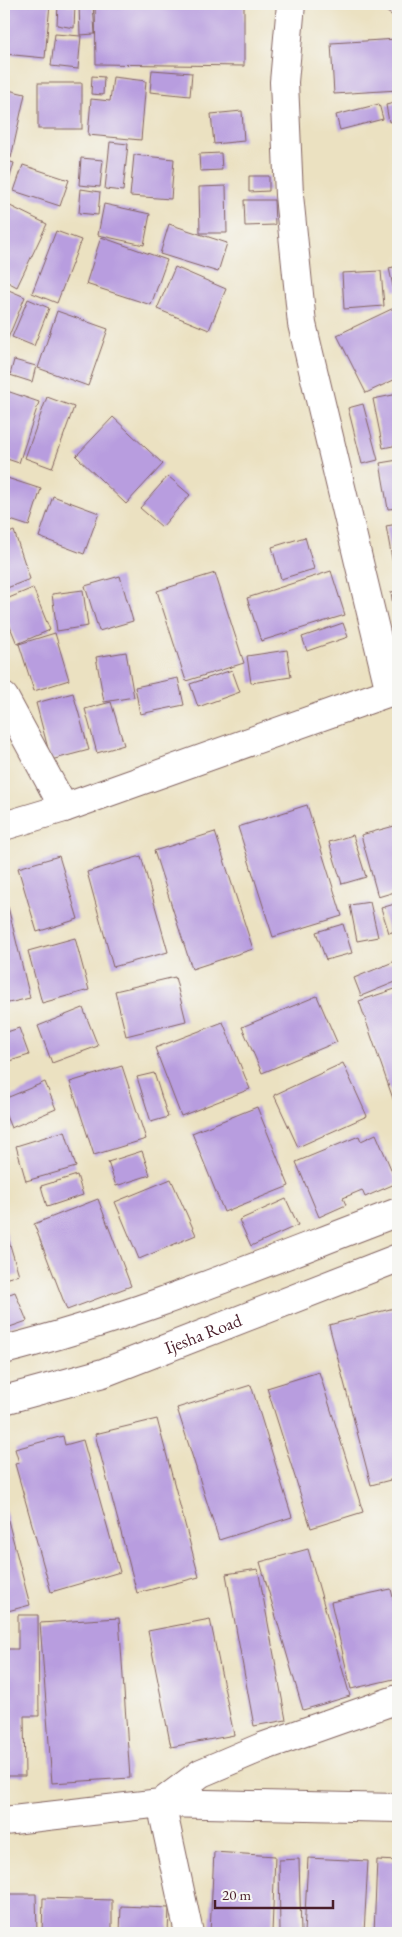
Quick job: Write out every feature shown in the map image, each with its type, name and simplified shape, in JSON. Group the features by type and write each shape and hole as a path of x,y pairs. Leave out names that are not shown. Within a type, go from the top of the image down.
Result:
{"street":[{"path":"4,826 64,808 394,691 302,324 289,195 284,82 291,4"},
{"path":"4,697 64,808"},
{"path":"4,1350 73,1333 398,1212"},
{"name":"Ijesha Road","path":"4,1400 103,1373 398,1258"},
{"path":"161,1803 201,1773 262,1748 398,1699"},
{"path":"161,1803 189,1933"},
{"path":"4,1821 161,1803 398,1808"}],"building":[{"path":"4,4 50,4 45,58 4,54"},
{"path":"58,4 75,6 74,28 57,25"},
{"path":"79,4 93,4 95,34 80,35"},
{"path":"95,4 244,4 244,66 96,64"},
{"path":"375,4 398,4 396,18"},
{"path":"55,34 81,36 78,69 51,66"},
{"path":"398,39 398,90 334,94 331,43"},
{"path":"152,70 192,73 190,96 150,92"},
{"path":"92,76 104,77 103,95 91,94"},
{"path":"113,77 146,81 141,140 88,135 91,99 110,101"},
{"path":"38,83 82,83 82,129 38,129"},
{"path":"4,89 25,94 11,158 4,156"},
{"path":"398,102 398,120 389,122 386,105"},
{"path":"379,104 383,119 340,130 336,115"},
{"path":"242,111 244,141 214,144 211,114"},
{"path":"110,142 128,144 123,191 105,189"},
{"path":"221,153 222,170 200,171 199,154"},
{"path":"134,155 174,159 171,199 130,196"},
{"path":"81,158 103,160 100,187 79,185"},
{"path":"4,160 14,163 7,187 4,186"},
{"path":"23,165 69,180 60,206 14,191"},
{"path":"249,176 269,176 269,191 249,192"},
{"path":"226,186 227,233 200,233 199,187"},
{"path":"81,189 100,192 98,215 79,213"},
{"path":"244,200 274,200 275,225 245,226"},
{"path":"4,203 47,224 17,287 4,280"},
{"path":"104,204 150,214 144,245 98,235"},
{"path":"169,224 227,243 218,272 160,254"},
{"path":"56,231 81,240 57,303 32,293"},
{"path":"101,237 167,260 151,305 86,284"},
{"path":"398,266 398,290 394,291 389,268"},
{"path":"175,267 226,289 209,330 157,309"},
{"path":"381,271 384,306 344,309 342,273"},
{"path":"4,288 25,297 4,348"},
{"path":"28,299 49,308 34,346 12,337"},
{"path":"398,306 398,378 366,393 337,335"},
{"path":"57,311 108,329 88,386 38,368"},
{"path":"4,355 8,356 4,371"},
{"path":"14,360 36,366 32,382 10,375"},
{"path":"4,390 39,402 19,463 4,458"},
{"path":"398,394 398,445 383,448 373,399"},
{"path":"47,397 74,407 52,468 25,458"},
{"path":"363,404 378,460 362,464 348,408"},
{"path":"113,417 163,464 126,504 76,456"},
{"path":"398,460 398,508 388,509 380,463"},
{"path":"168,476 190,495 162,527 140,508"},
{"path":"4,477 41,489 29,526 4,518"},
{"path":"53,496 99,513 84,554 39,537"},
{"path":"398,524 398,574 395,575 386,526"},
{"path":"14,531 30,579 7,588 4,577 4,535"},
{"path":"305,537 314,569 281,579 272,547"},
{"path":"331,571 345,615 261,641 247,598"},
{"path":"215,573 244,663 186,681 157,591"},
{"path":"120,576 133,621 99,631 85,586"},
{"path":"33,588 50,630 17,644 4,612 4,600"},
{"path":"83,590 88,626 57,631 52,594"},
{"path":"398,591 398,633 397,633 391,592"},
{"path":"343,623 348,637 307,651 302,637"},
{"path":"55,633 69,680 34,691 19,644"},
{"path":"287,650 291,677 251,683 247,656"},
{"path":"126,652 134,697 104,702 96,657"},
{"path":"232,670 240,692 198,707 190,684"},
{"path":"178,678 184,705 140,714 135,687"},
{"path":"73,693 89,750 51,760 36,703"},
{"path":"111,702 124,745 97,753 85,709"},
{"path":"307,805 342,916 273,937 238,827"},
{"path":"398,825 398,891 378,897 361,835"},
{"path":"215,832 253,949 192,969 154,851"},
{"path":"353,835 366,877 342,884 329,842"},
{"path":"59,856 78,919 37,932 18,868"},
{"path":"141,856 168,952 113,967 87,872"},
{"path":"370,902 378,937 357,941 350,905"},
{"path":"398,903 398,930 389,933 381,908"},
{"path":"8,907 30,998 4,1004 4,908"},
{"path":"343,924 352,953 326,960 316,932"},
{"path":"75,938 89,990 42,1003 28,951"},
{"path":"398,960 398,981 361,996 354,978"},
{"path":"175,977 186,1021 126,1036 115,991"},
{"path":"398,988 398,1113 359,1001"},
{"path":"317,996 337,1042 262,1073 242,1027"},
{"path":"83,1008 98,1046 52,1063 38,1026"},
{"path":"223,1022 250,1089 181,1116 155,1048"},
{"path":"19,1028 29,1055 7,1062 4,1053 4,1033"},
{"path":"343,1063 367,1116 298,1147 274,1095"},
{"path":"122,1066 146,1139 94,1155 70,1082"},
{"path":"154,1073 168,1117 151,1122 137,1077"},
{"path":"45,1082 56,1109 11,1128 4,1111 4,1099"},
{"path":"257,1107 289,1186 224,1212 192,1133"},
{"path":"65,1131 76,1167 26,1181 16,1146"},
{"path":"376,1134 397,1183 365,1197 362,1190 343,1198 346,1205 319,1217 296,1162 359,1136 361,1141"},
{"path":"142,1151 150,1175 116,1186 108,1162"},
{"path":"77,1175 83,1195 47,1207 41,1186"},
{"path":"171,1179 196,1235 139,1259 115,1202"},
{"path":"98,1199 131,1286 67,1310 34,1224"},
{"path":"286,1199 298,1225 251,1246 239,1220"},
{"path":"4,1225 19,1275 4,1279"},
{"path":"15,1292 27,1321 4,1329 4,1296"},
{"path":"398,1307 398,1478 371,1485 329,1325"},
{"path":"319,1372 363,1512 311,1528 267,1388"},
{"path":"251,1385 292,1517 219,1540 177,1408"},
{"path":"157,1419 199,1577 137,1593 95,1434"},
{"path":"63,1436 65,1445 83,1440 120,1572 51,1592 15,1464 19,1463 15,1449"},
{"path":"4,1505 30,1605 4,1612"},
{"path":"308,1549 350,1696 303,1710 260,1562"},
{"path":"258,1569 286,1720 254,1726 226,1574"},
{"path":"391,1589 398,1618 398,1678 351,1689 331,1602"},
{"path":"18,1615 38,1615 39,1716 24,1716 25,1776 4,1776 4,1649 18,1649"},
{"path":"119,1618 130,1778 52,1783 40,1623"},
{"path":"210,1619 234,1735 171,1747 148,1631"},
{"path":"395,1717 398,1717 398,1765 397,1765"},
{"path":"214,1852 275,1856 272,1933 210,1933"},
{"path":"308,1858 368,1861 364,1933 304,1933"},
{"path":"299,1859 301,1933 280,1933 279,1860"},
{"path":"377,1860 398,1861 398,1933 374,1933"},
{"path":"4,1894 36,1894 37,1933 4,1933"},
{"path":"43,1898 112,1900 112,1933 42,1933"},
{"path":"121,1906 169,1908 168,1933 120,1933"}]}
